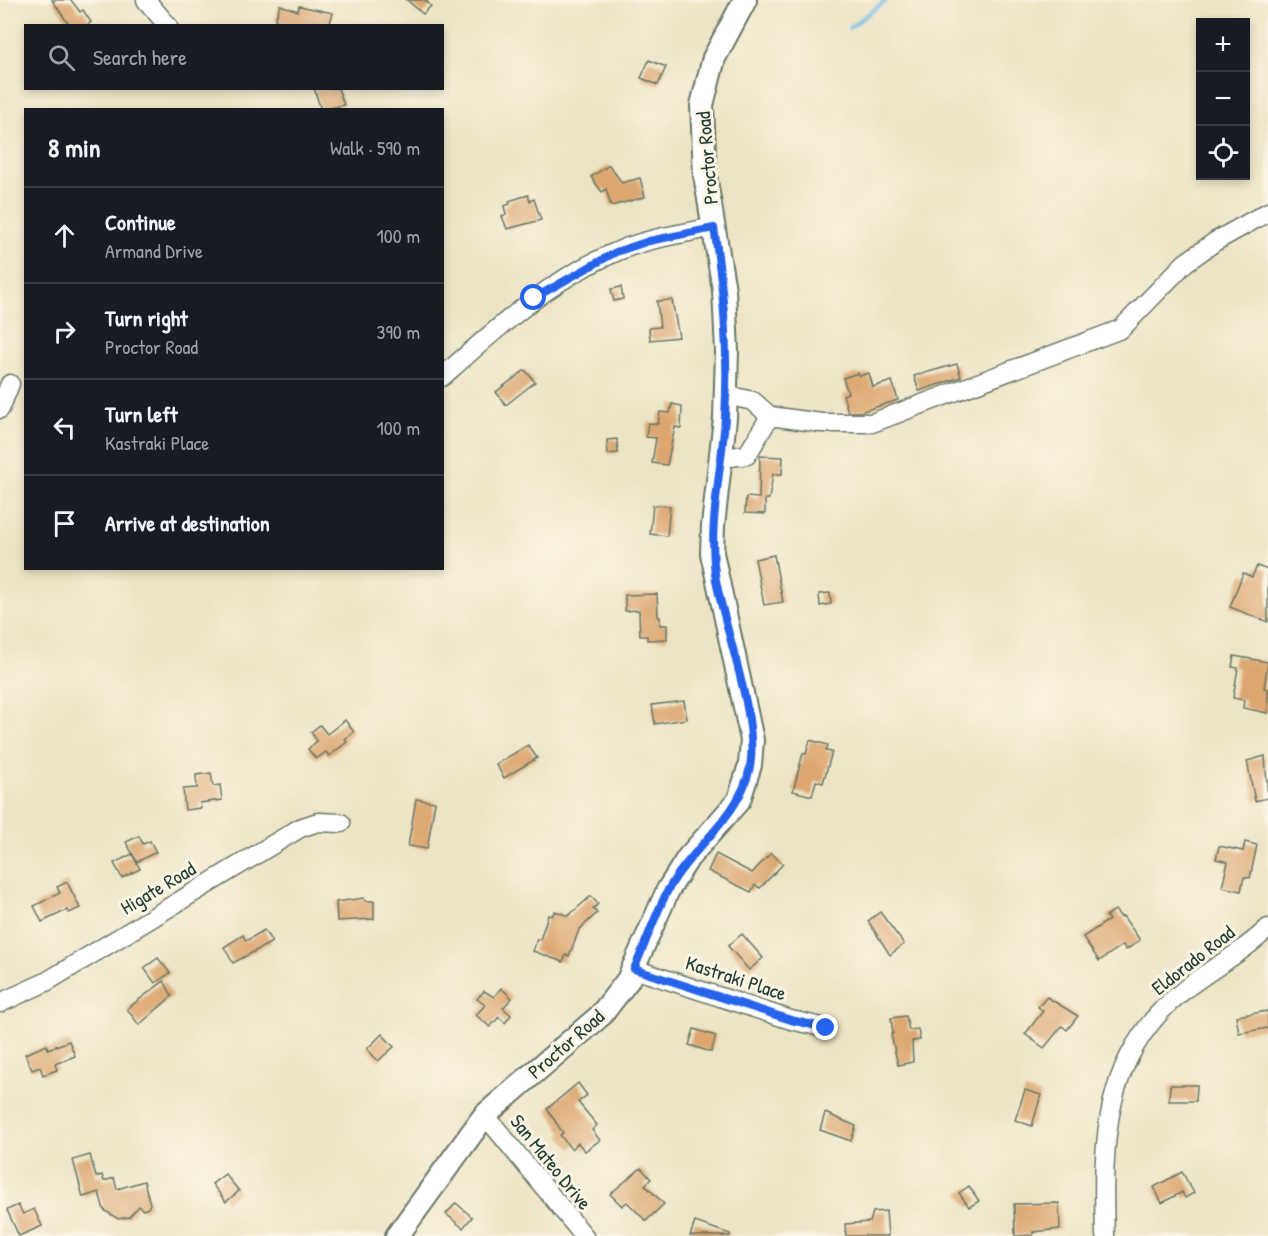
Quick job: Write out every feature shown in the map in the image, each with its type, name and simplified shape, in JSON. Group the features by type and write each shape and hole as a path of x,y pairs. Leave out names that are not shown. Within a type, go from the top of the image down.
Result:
{"main road":[{"name":"Proctor Road","path":"398,1236 485,1115 601,1015 634,969 668,890 688,858 732,810 744,790 750,765 752,741 716,581 712,553 726,395 724,290 702,146 702,105 714,58 745,0"}],"street":[{"path":"146,0 166,24"},
{"path":"726,395 753,401 770,416 821,423 872,423 1121,329 1185,263 1216,241 1268,212"},
{"path":"444,375 534,298 616,252 649,241 714,228"},
{"path":"0,410 10,384"},
{"path":"722,458 747,455 770,416"},
{"name":"Higate Road","path":"0,1003 46,982 300,828 318,822 341,823"},
{"name":"Eldorado Road","path":"1105,1236 1104,1138 1114,1095 1130,1056 1146,1030 1173,999 1240,952 1268,928"},
{"name":"Kastraki Place","path":"634,969 791,1020 826,1028"},
{"name":"San Mateo Drive","path":"485,1115 584,1236"}],"building":[{"path":"52,0 71,0 80,12 83,10 91,22 69,24"},
{"path":"407,0 425,0 431,6 423,14"},
{"path":"280,5 298,11 299,6 333,13 330,24 287,24 275,20"},
{"path":"649,60 666,67 658,85 641,78"},
{"path":"315,90 339,90 344,105 320,108"},
{"path":"609,165 622,183 640,178 645,197 611,206 606,189 602,192 591,177"},
{"path":"528,195 530,201 534,199 541,220 507,229 502,216 506,215 504,206 510,204 509,201"},
{"path":"621,287 623,299 614,301 611,289"},
{"path":"672,300 679,337 650,340 649,328 660,327 657,301"},
{"path":"957,364 961,377 919,391 914,376"},
{"path":"525,370 535,382 506,405 496,392"},
{"path":"858,373 859,376 869,373 873,387 892,381 898,400 860,412 848,412 843,395 848,393 843,378"},
{"path":"672,404 682,406 681,428 675,427 667,465 652,463 656,438 646,437 648,423 658,424 660,412 670,413"},
{"path":"617,439 618,453 608,454 607,440"},
{"path":"760,456 783,457 782,474 773,474 769,499 765,499 765,514 745,513 746,497 759,498"},
{"path":"653,505 670,506 667,536 650,534"},
{"path":"774,555 783,602 764,605 755,559"},
{"path":"1257,566 1268,570 1268,622 1230,607 1243,573 1252,577"},
{"path":"830,593 831,604 820,606 819,594"},
{"path":"657,594 658,617 660,617 660,625 667,625 667,639 647,640 647,636 640,636 639,610 625,611 625,595"},
{"path":"1234,656 1268,662 1264,688 1268,689 1268,713 1243,708 1244,700 1233,698 1238,668 1232,667"},
{"path":"684,701 687,719 655,724 652,705"},
{"path":"345,720 354,732 345,739 347,742 329,756 326,752 316,759 308,749 317,741 311,732 320,725 327,734"},
{"path":"810,740 828,745 826,751 832,752 823,783 816,781 812,796 793,791 803,753 806,754"},
{"path":"528,745 537,758 504,778 496,764"},
{"path":"1265,756 1268,798 1255,801 1247,761"},
{"path":"211,773 213,786 220,785 222,800 200,803 201,808 185,810 183,789 197,788 196,775"},
{"path":"416,799 435,802 427,849 408,846"},
{"path":"139,836 143,844 150,841 156,852 137,862 126,842"},
{"path":"1245,842 1257,845 1250,878 1244,877 1241,891 1222,887 1228,862 1216,859 1219,846 1243,851"},
{"path":"771,853 783,864 760,888 755,885 751,892 708,871 716,854 752,873"},
{"path":"132,854 140,869 122,878 114,863"},
{"path":"67,882 80,908 69,913 67,910 42,922 34,906 60,893 57,887"},
{"path":"591,896 598,904 593,909 597,913 579,930 569,956 566,955 563,962 533,951 537,939 540,940 548,915 552,916 555,911 568,916"},
{"path":"364,898 365,901 374,901 374,919 337,921 336,902"},
{"path":"1115,910 1121,917 1123,916 1140,940 1126,950 1123,945 1099,961 1083,937 1109,920 1106,916"},
{"path":"880,912 904,944 890,955 868,921"},
{"path":"264,930 272,942 233,963 224,947 243,935 246,941"},
{"path":"742,934 763,958 749,970 728,946"},
{"path":"158,958 170,973 155,983 144,968"},
{"path":"164,981 172,996 139,1025 127,1009"},
{"path":"501,988 512,998 503,1008 511,1015 505,1023 499,1017 490,1027 476,1015 485,1005 477,999 484,991 494,997"},
{"path":"1047,997 1078,1016 1067,1030 1062,1026 1044,1048 1025,1034 1043,1011 1038,1007"},
{"path":"1268,1011 1268,1028 1239,1033 1236,1016"},
{"path":"906,1016 909,1030 918,1029 920,1040 912,1041 913,1062 898,1065 891,1034 893,1034 891,1018"},
{"path":"694,1029 716,1036 711,1052 689,1045"},
{"path":"382,1034 394,1047 378,1061 367,1049"},
{"path":"69,1041 75,1056 55,1064 57,1070 43,1075 40,1067 32,1070 25,1054 47,1045 48,1049"},
{"path":"578,1083 587,1095 578,1102 597,1125 592,1130 600,1140 585,1151 578,1143 571,1149 560,1135 563,1133 547,1109"},
{"path":"1170,1085 1197,1085 1196,1101 1169,1101"},
{"path":"1025,1090 1041,1095 1032,1126 1015,1120"},
{"path":"825,1113 856,1126 851,1141 820,1130"},
{"path":"90,1155 96,1177 102,1175 104,1181 114,1178 117,1189 144,1181 150,1204 148,1208 143,1210 139,1206 129,1217 118,1219 104,1210 99,1192 83,1197 73,1160"},
{"path":"641,1168 651,1179 645,1185 664,1204 646,1221 627,1202 622,1206 610,1194"},
{"path":"1182,1172 1194,1193 1185,1198 1182,1192 1162,1203 1154,1187"},
{"path":"225,1174 239,1191 226,1202 212,1184"},
{"path":"969,1186 979,1201 969,1207 959,1193"},
{"path":"456,1203 472,1217 463,1228 446,1214"},
{"path":"1059,1203 1060,1229 1015,1236 1014,1204"},
{"path":"18,1205 23,1214 34,1209 42,1226 19,1236 7,1210"},
{"path":"886,1211 888,1236 846,1236 845,1224 870,1222 873,1212"},
{"path":"695,1222 730,1234 730,1236 690,1236"}],"waterway":[{"path":"849,28 887,0"}],"route":[{"path":"534,298 616,252 649,241 714,228 724,290 727,351 725,418 712,553 716,581 752,741 750,765 739,800 688,858 668,890 634,969 791,1020 826,1028"}]}
